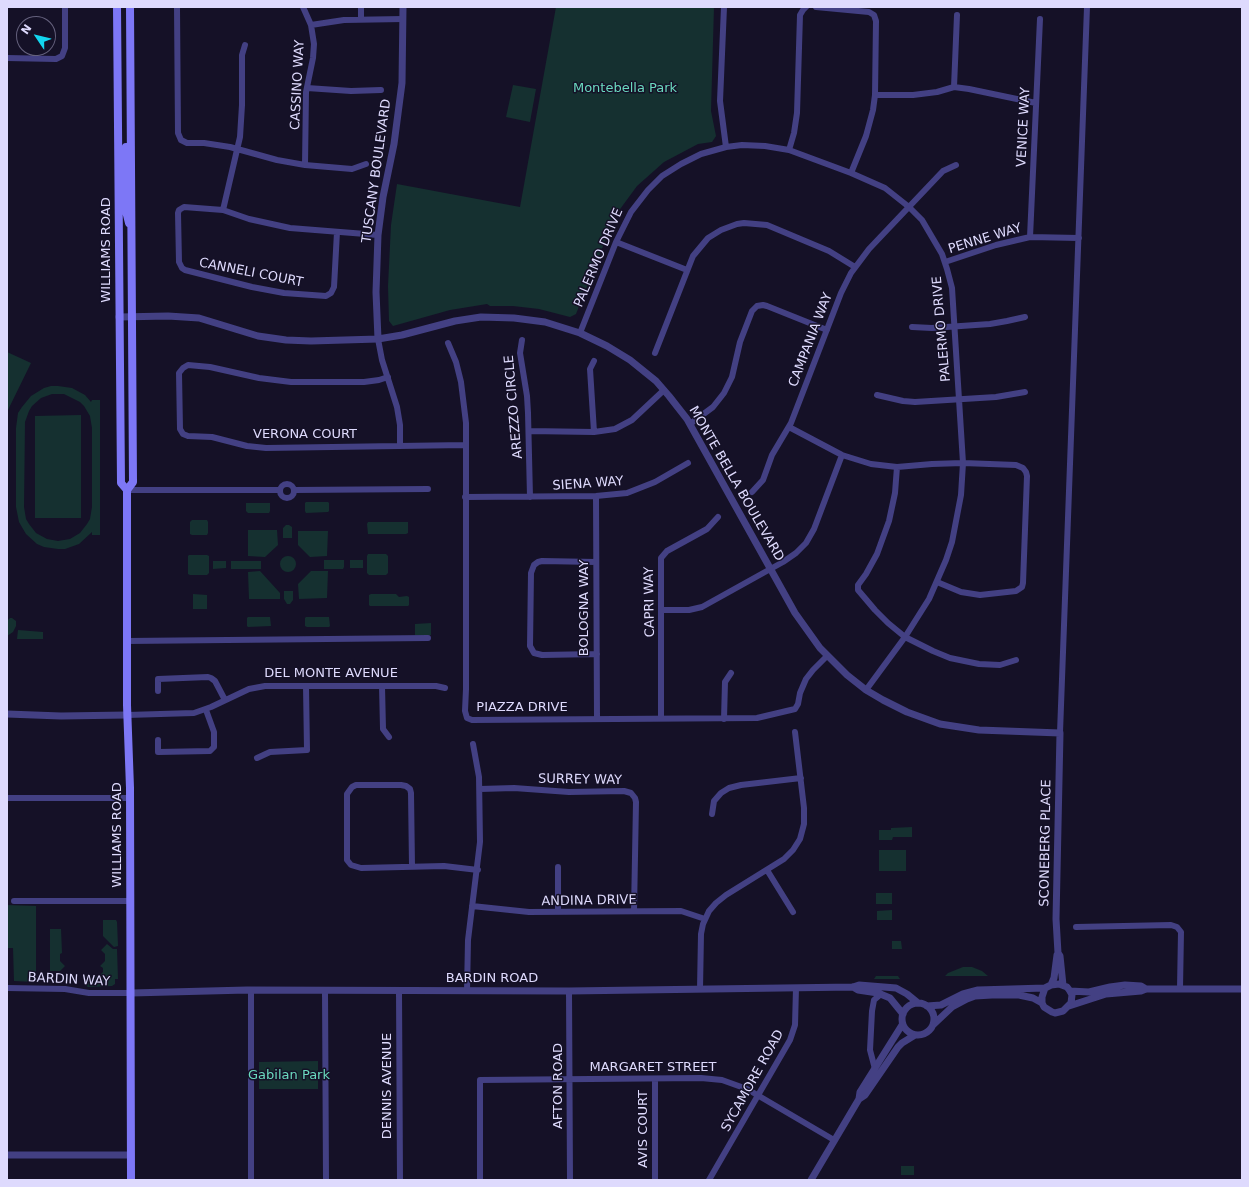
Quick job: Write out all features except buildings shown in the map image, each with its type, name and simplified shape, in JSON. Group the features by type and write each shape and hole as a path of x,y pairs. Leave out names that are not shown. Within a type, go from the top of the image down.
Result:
{"main road":[{"name":"WILLIAMS ROAD","path":"116,7 121,483 128,490"},
{"name":"WILLIAMS ROAD","path":"130,7 133,482 128,490 127,715 130,798 131,1180"},
{"path":"117,118 126,123 126,211 132,235"}],"street":[{"path":"7,58 56,59 62,56 65,48 65,7"},
{"path":"177,7 179,138 187,143 216,144 238,148 277,160 305,165 352,169 366,164"},
{"name":"CASSINO WAY","path":"303,7 313,34 314,51 307,88 305,165"},
{"path":"361,7 361,19"},
{"name":"TUSCANY BOULEVARD","path":"378,339 376,292 378,235 398,117 402,83 403,7"},
{"path":"724,7 720,101 726,147"},
{"path":"789,150 794,133 797,113 800,15 802,10 806,7"},
{"path":"816,7 864,11 874,15 876,25 875,95 870,124 851,173"},
{"path":"1060,733 1087,7"},
{"path":"954,88 957,16"},
{"path":"310,25 361,19 403,19"},
{"name":"VENICE WAY","path":"1030,237 1040,19"},
{"path":"223,210 240,136 242,105 242,55 245,45"},
{"path":"307,88 352,91 381,90"},
{"path":"875,95 913,96 954,88 969,89 1036,103"},
{"name":"PALERMO DRIVE","path":"580,333 616,242 630,212 641,197 671,170 706,152 742,145 765,146 789,150 851,173 885,188 909,207 927,228 945,262 952,288 963,463 961,495 956,524 938,582 922,613 866,690"},
{"name":"CAMPANIA WAY","path":"752,492 761,484 774,451 788,427 845,285 855,266 869,249 943,171 956,165"},
{"name":"CANNELI COURT","path":"337,232 334,287 331,293 326,296 273,291 185,270 179,262 179,210 187,206 223,210 249,219 278,226 378,235"},
{"path":"655,353 693,256 708,238 729,226 751,223 767,225 829,251 855,266"},
{"name":"PENNE WAY","path":"945,262 996,245 1030,237 1079,238"},
{"path":"616,242 687,270"},
{"path":"690,424 713,407 724,393 732,377 740,342 752,311 757,306 767,306 827,330"},
{"name":"MONTE BELLA BOULEVARD","path":"119,317 168,316 199,318 258,336 286,340 330,341 378,339 402,335 455,321 481,317 503,317 535,320 561,326 580,333 607,346 630,360 648,374 664,390 690,424 803,626 827,656 847,675 866,690 907,712 931,721 950,726 979,730 1060,733"},
{"path":"912,327 954,327 999,323 1025,317"},
{"path":"378,339 382,360 398,407 400,446"},
{"name":"AREZZO CIRCLE","path":"522,340 520,353 527,396 530,497"},
{"name":"PIAZZA DRIVE","path":"448,343 456,362 461,382 465,410 466,718 472,720 757,718 795,709 806,679 827,656"},
{"path":"594,361 590,369 594,432"},
{"name":"VERONA COURT","path":"388,377 364,382 291,382 259,378 210,367 188,365 183,368 180,373 180,429 183,434 188,436 212,437 253,447 465,445"},
{"path":"529,431 594,432 610,430 626,424 664,390"},
{"path":"877,395 909,402 996,397 1025,392"},
{"path":"788,427 842,455 871,464 897,467 963,463 1021,466 1026,472 1023,583 1020,589 1016,591 980,595 961,592 938,582"},
{"path":"661,610 689,610 702,607 783,562 796,553 810,536 817,522 842,455"},
{"name":"SIENA WAY","path":"465,497 596,496 626,493 641,488 688,463"},
{"path":"897,467 895,493 887,528 877,554 857,587 878,613 905,637 933,651 963,661 979,664 1000,665 1016,660"},
{"path":"286,484 292,485 294,490 292,496 287,498 283,496 280,490 282,486 286,484"},
{"path":"294,490 428,489"},
{"path":"128,490 280,490"},
{"name":"BOLOGNA WAY","path":"596,496 597,719"},
{"name":"CAPRI WAY","path":"661,718 661,558 667,551 707,529 718,517"},
{"path":"596,562 542,561 534,565 531,574 530,646 534,653 542,655 596,654"},
{"path":"127,641 428,638"},
{"path":"724,719 725,682 731,673"},
{"path":"158,691 158,679 208,677 215,681 225,700"},
{"path":"257,758 270,752 307,750 306,686"},
{"path":"382,686 382,729 389,737"},
{"name":"DEL MONTE AVENUE","path":"7,714 185,714 206,710 241,692 257,687 436,686 445,688"},
{"path":"158,740 158,752 210,751 214,747 214,732 206,710"},
{"path":"700,989 700,940 705,919 713,906 721,899 767,870 789,854 800,839 804,824 804,816 795,732"},
{"name":"SCONEBERG PLACE","path":"1060,733 1056,900 1058,953 1060,956 1063,985"},
{"path":"467,991 468,940 478,870 480,842 480,789 478,766 473,744"},
{"path":"712,814 714,801 721,793 730,788 741,785 801,778"},
{"path":"412,866 410,789 401,785 356,785 352,787 348,792 347,857 349,863 357,867 444,866 478,870"},
{"name":"SURREY WAY","path":"480,789 514,788 569,792 624,791 631,793 636,802 634,911"},
{"path":"7,798 130,798"},
{"path":"558,867 558,912"},
{"path":"767,870 793,912"},
{"path":"14,901 130,901"},
{"name":"ANDINA DRIVE","path":"472,906 529,912 682,911 705,919"},
{"path":"1076,927 1171,925 1177,928 1181,932 1180,988"},
{"name":"SCONEBERG PLACE","path":"1048,987 1054,978 1056,956 1058,953"},
{"path":"811,1180 859,1099 860,1092 902,1025 903,1014 911,1005 918,1003 927,1006 941,1006 963,994 978,990 1048,987 1059,984 1063,985 1070,991 1072,999 1069,1006"},
{"name":"BARDIN ROAD","path":"131,993 251,990 399,992 569,991 853,987 859,985 896,988 908,994 918,1003"},
{"path":"1070,991 1084,992 1125,985 1141,986 1146,988 1242,989"},
{"name":"BARDIN ROAD","path":"853,987 858,990 881,994 894,1002 903,1014"},
{"path":"1042,1003 1042,996 1048,987"},
{"name":"BARDIN WAY","path":"7,988 64,989 88,993 131,993"},
{"name":"SYCAMORE ROAD","path":"709,1180 793,1035 796,1020 796,988"},
{"path":"902,1025 906,1030 915,1035 922,1035 932,1028 934,1024 952,1007 975,996 1023,995 1042,1003 1048,1010 1055,1013 1062,1011 1069,1006 1106,994 1141,991 1146,988"},
{"path":"251,990 252,1180"},
{"path":"325,991 326,1180"},
{"name":"AFTON ROAD","path":"569,991 570,1180"},
{"name":"DENNIS AVENUE","path":"399,992 400,1180"},
{"path":"875,1070 870,1050 873,1004 874,1000 881,994"},
{"path":"927,1006 934,1016 934,1024"},
{"path":"859,1099 865,1095 898,1047 915,1035"},
{"path":"870,1050 878,1054 886,1052"},
{"name":"MARGARET STREET","path":"480,1180 480,1080 710,1078 722,1080 739,1085 834,1140"},
{"name":"AVIS COURT","path":"655,1079 655,1180"},
{"path":"7,1155 131,1155"}],"green space":[{"name":"Montebella Park","path":"556,7 714,7 711,111 716,136 712,142 698,144 664,162 637,186 615,216 576,314 570,317 539,309 513,306 490,306 487,304 450,310 393,326 389,321 388,286 391,225 397,184 520,207"},
{"path":"513,85 536,89 530,122 506,117"},
{"path":"7,352 31,363 7,412"},
{"path":"58,386 72,388 85,395 91,402 92,400 100,400 100,535 92,535 92,532 79,544 65,549 44,547 37,544 26,534 19,522 16,507 16,428 18,413 31,396 44,388","holes":["52,394 64,394 80,402 90,416 92,428 92,507 90,519 80,533 70,539 58,541 47,539 36,533 26,519 24,507 25,422 32,406 41,398"]},
{"path":"81,415 81,518 35,518 35,416"},
{"path":"306,502 328,502 329,511 306,513"},
{"path":"246,503 270,503 270,511 269,513 248,513 246,511"},
{"path":"192,520 207,520 207,535 190,534 190,522"},
{"path":"368,522 408,522 408,533 368,534"},
{"path":"286,525 292,527 292,538 283,538 283,528"},
{"path":"248,530 277,530 278,545 265,557 248,556"},
{"path":"298,531 328,531 327,556 310,557 298,545"},
{"path":"368,554 386,554 388,556 388,573 386,575 369,575 367,573"},
{"path":"189,555 209,556 209,573 207,575 188,574"},
{"path":"288,556 295,561 296,564 291,571 288,572 281,567 280,564 285,557"},
{"path":"324,560 344,560 344,567 343,569 324,569"},
{"path":"350,560 363,560 363,568 350,568"},
{"path":"213,561 226,561 226,568 213,569"},
{"path":"231,561 261,561 261,569 231,569"},
{"path":"260,571 280,593 280,599 249,599 248,572"},
{"path":"311,571 328,571 327,598 299,599 298,584"},
{"path":"284,591 293,591 293,600 290,604 287,604 284,599"},
{"path":"193,594 207,595 207,609 193,609"},
{"path":"396,594 399,597 407,596 409,597 409,605 370,606 369,595"},
{"path":"248,617 270,617 271,626 248,627"},
{"path":"306,617 329,617 330,626 307,627 305,626"},
{"path":"10,618 16,621 16,626 13,632 7,636 7,625"},
{"path":"431,623 431,635 415,635 415,624"},
{"path":"18,630 43,632 43,639 17,639"},
{"path":"912,827 912,837 893,837 892,840 879,840 879,830"},
{"path":"879,850 906,850 906,871 879,871"},
{"path":"876,893 892,893 892,904 876,904"},
{"path":"7,905 36,906 36,982 14,981 13,948 7,948"},
{"path":"892,910 892,920 877,920 877,911"},
{"path":"103,920 116,920 118,946 114,947 103,936"},
{"path":"50,929 61,929 62,953 60,954 60,961 65,966 60,971 50,971"},
{"path":"892,941 901,941 902,949 892,949"},
{"path":"107,944 113,949 117,949 118,979 115,979 115,984 112,986 88,987 85,985 85,976 99,976 103,972 103,968 100,966 105,961 105,954 101,950"},
{"path":"963,967 972,967 982,971 988,976 945,976 948,973"},
{"path":"876,976 898,976 900,979 874,979"},
{"name":"Gabilan Park","path":"318,1061 318,1089 259,1089 259,1062"},
{"path":"901,1166 914,1166 914,1175 901,1175"}]}
